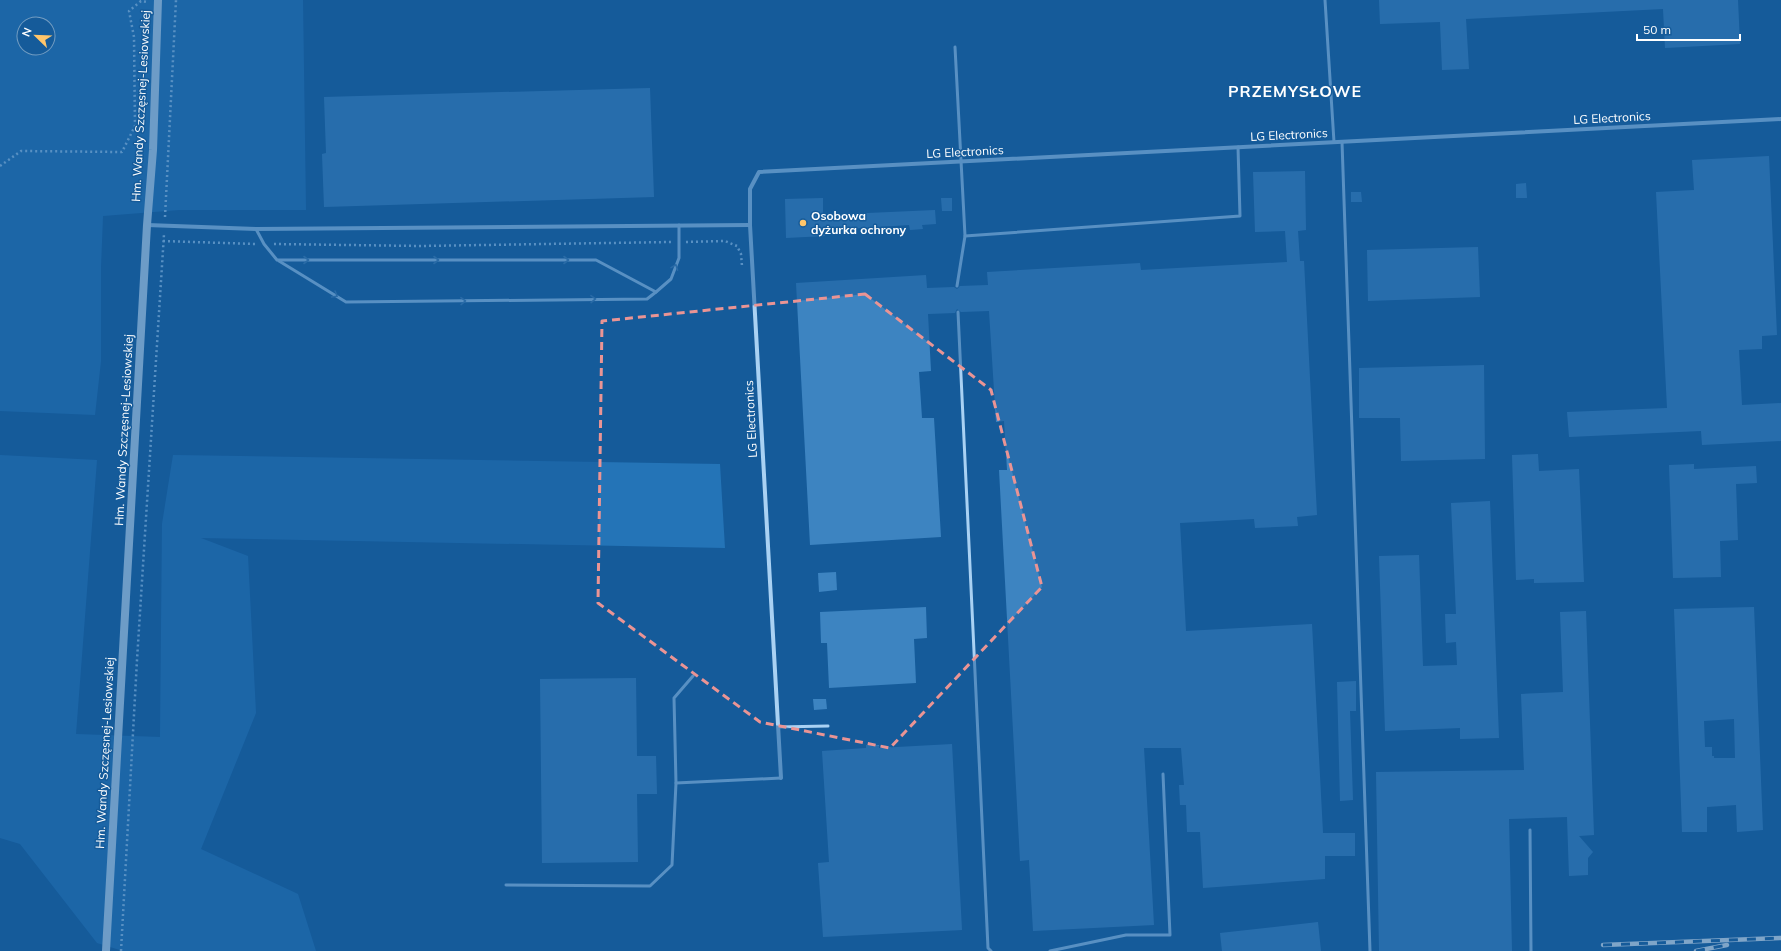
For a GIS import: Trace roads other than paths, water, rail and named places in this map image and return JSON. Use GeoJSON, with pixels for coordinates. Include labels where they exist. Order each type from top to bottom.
{"type":"FeatureCollection","features":[{"type":"Feature","properties":{"kind":"street","name":"Hm. Wandy Szczęsnej-Lesiowskiej"},"geometry":{"type":"LineString","coordinates":[[106,951],[147,225],[153,150],[158,2]]}},
{"type":"Feature","properties":{"kind":"street","name":"LG Electronics"},"geometry":{"type":"LineString","coordinates":[[781,778],[750,225],[750,190],[759,172],[1781,119]]}},
{"type":"Feature","properties":{"kind":"street"},"geometry":{"type":"LineString","coordinates":[[147,225],[256,229],[750,225]]}},
{"type":"Feature","properties":{"kind":"lane"},"geometry":{"type":"LineString","coordinates":[[1325,0],[1334,142]]}},
{"type":"Feature","properties":{"kind":"lane"},"geometry":{"type":"LineString","coordinates":[[955,47],[965,236],[957,286]]}},
{"type":"Feature","properties":{"kind":"lane"},"geometry":{"type":"LineString","coordinates":[[1342,142],[1370,951]]}},
{"type":"Feature","properties":{"kind":"lane"},"geometry":{"type":"LineString","coordinates":[[965,236],[1240,216],[1238,147]]}},
{"type":"Feature","properties":{"kind":"lane"},"geometry":{"type":"LineString","coordinates":[[256,229],[264,244],[277,260],[346,302],[647,299],[671,278],[679,258],[679,225]]}},
{"type":"Feature","properties":{"kind":"lane"},"geometry":{"type":"LineString","coordinates":[[277,260],[596,260],[656,292]]}},
{"type":"Feature","properties":{"kind":"lane"},"geometry":{"type":"LineString","coordinates":[[958,312],[988,948],[990,951]]}},
{"type":"Feature","properties":{"kind":"lane"},"geometry":{"type":"LineString","coordinates":[[506,885],[650,886],[672,865],[676,783],[674,698],[693,676]]}},
{"type":"Feature","properties":{"kind":"lane"},"geometry":{"type":"LineString","coordinates":[[778,727],[828,726]]}},
{"type":"Feature","properties":{"kind":"lane"},"geometry":{"type":"LineString","coordinates":[[1050,951],[1126,935],[1170,935],[1163,774]]}},
{"type":"Feature","properties":{"kind":"lane"},"geometry":{"type":"LineString","coordinates":[[676,783],[781,778]]}},
{"type":"Feature","properties":{"kind":"lane"},"geometry":{"type":"LineString","coordinates":[[1530,830],[1531,951]]}},
{"type":"Feature","properties":{"kind":"railway"},"geometry":{"type":"LineString","coordinates":[[1603,945],[1781,938]]}},
{"type":"Feature","properties":{"kind":"railway"},"geometry":{"type":"LineString","coordinates":[[1696,951],[1727,945]]}},
{"type":"Feature","properties":{"kind":"place","name":"Osobowa dyżurka ochrony"},"geometry":{"type":"Point","coordinates":[803,223]}},
{"type":"Feature","properties":{"kind":"district","name":"PRZEMYSŁOWE"},"geometry":{"type":"Point","coordinates":[1295,91]}}]}
